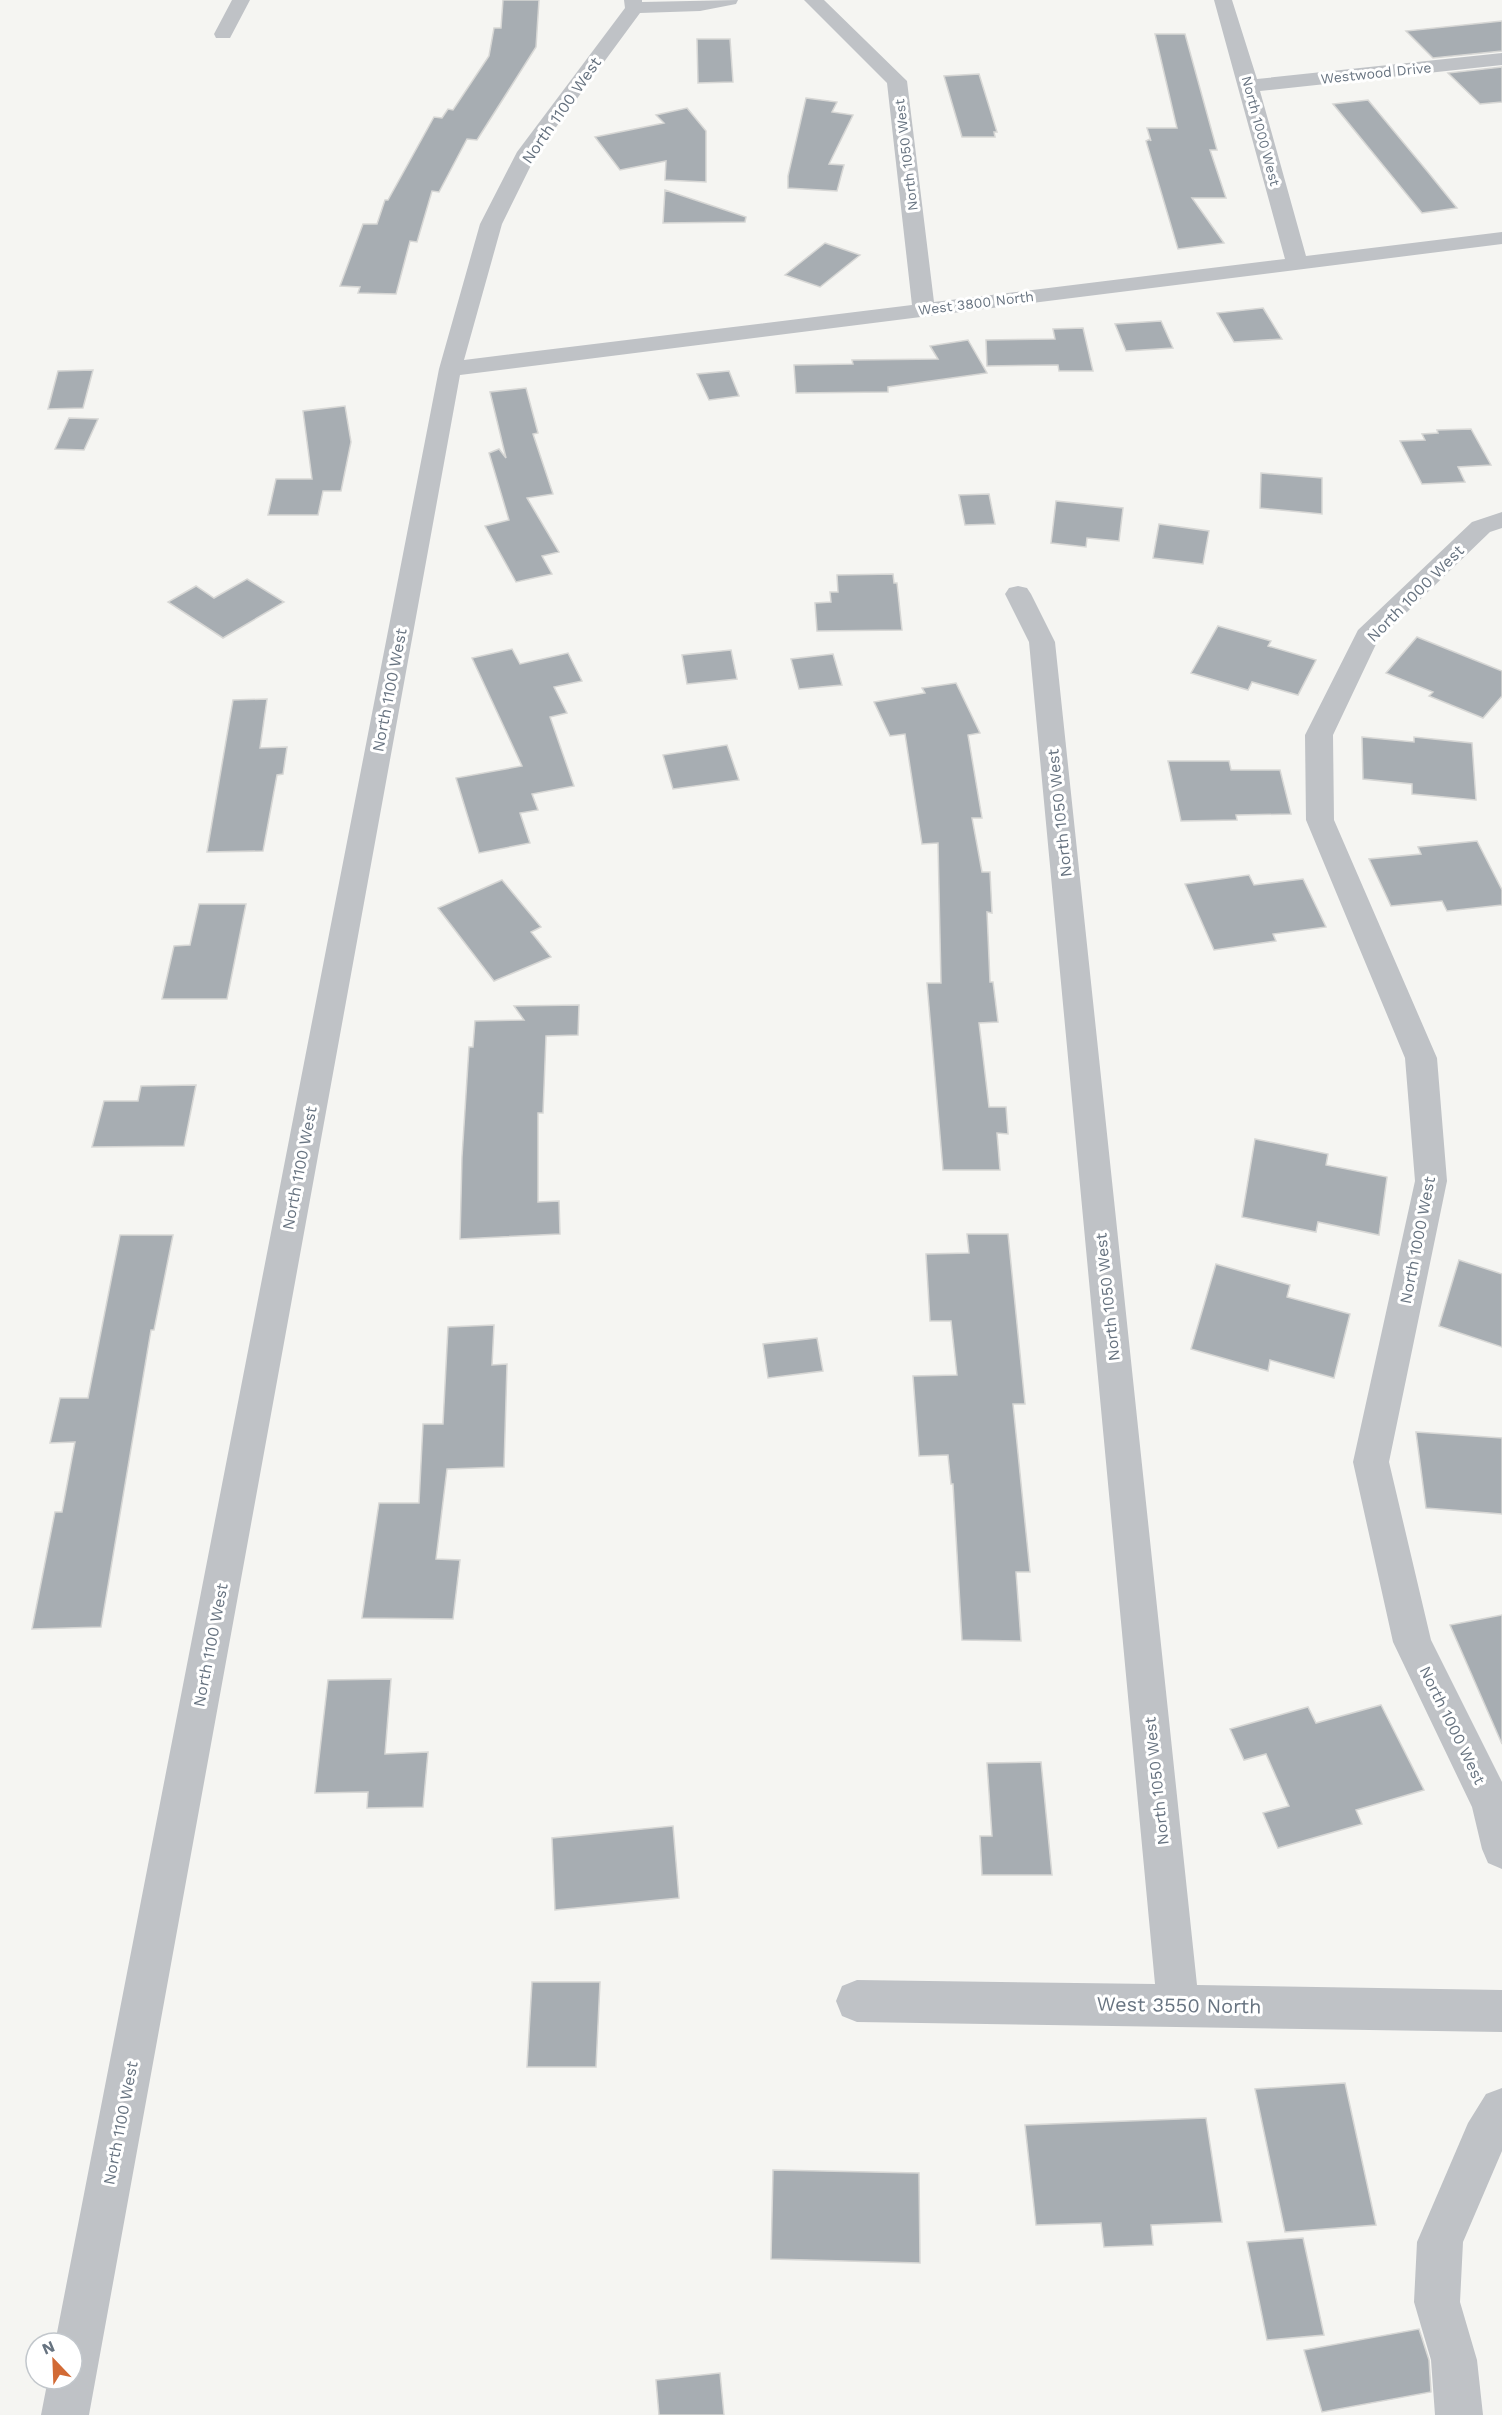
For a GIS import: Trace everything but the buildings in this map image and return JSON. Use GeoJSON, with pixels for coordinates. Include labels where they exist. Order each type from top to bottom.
{"type":"FeatureCollection","features":[{"type":"Feature","properties":{"kind":"street"},"geometry":{"type":"LineString","coordinates":[[223,34],[241,0]]}},
{"type":"Feature","properties":{"kind":"street"},"geometry":{"type":"LineString","coordinates":[[634,4],[700,5],[729,0]]}},
{"type":"Feature","properties":{"kind":"street","name":"North 1050 West"},"geometry":{"type":"LineString","coordinates":[[813,0],[897,81],[924,310]]}},
{"type":"Feature","properties":{"kind":"street","name":"North 1000 West"},"geometry":{"type":"LineString","coordinates":[[1223,0],[1297,263]]}},
{"type":"Feature","properties":{"kind":"street","name":"North 1100 West"},"geometry":{"type":"LineString","coordinates":[[81,2331],[450,369],[491,224],[522,162],[634,4]]}},
{"type":"Feature","properties":{"kind":"street","name":"Westwood Drive"},"geometry":{"type":"LineString","coordinates":[[1249,86],[1502,59]]}},
{"type":"Feature","properties":{"kind":"street","name":"West 3800 North"},"geometry":{"type":"LineString","coordinates":[[450,369],[1502,238]]}},
{"type":"Feature","properties":{"kind":"street","name":"North 1000 West"},"geometry":{"type":"LineString","coordinates":[[1502,519],[1481,527],[1367,636],[1319,735],[1320,820],[1421,1058],[1431,1181],[1371,1462],[1412,1642],[1492,1804],[1502,1849]]}},
{"type":"Feature","properties":{"kind":"street","name":"North 1050 West"},"geometry":{"type":"LineString","coordinates":[[1018,594],[1042,642],[1178,2005]]}},
{"type":"Feature","properties":{"kind":"street","name":"West 3550 North"},"geometry":{"type":"LineString","coordinates":[[857,2001],[1502,2011]]}},
{"type":"Feature","properties":{"kind":"street"},"geometry":{"type":"LineString","coordinates":[[1459,2415],[1454,2360],[1437,2302],[1440,2242],[1484,2139],[1502,2110]]}},
{"type":"Feature","properties":{"kind":"street","name":"North 1100 West"},"geometry":{"type":"LineString","coordinates":[[65,2415],[70,2391]]}}]}
